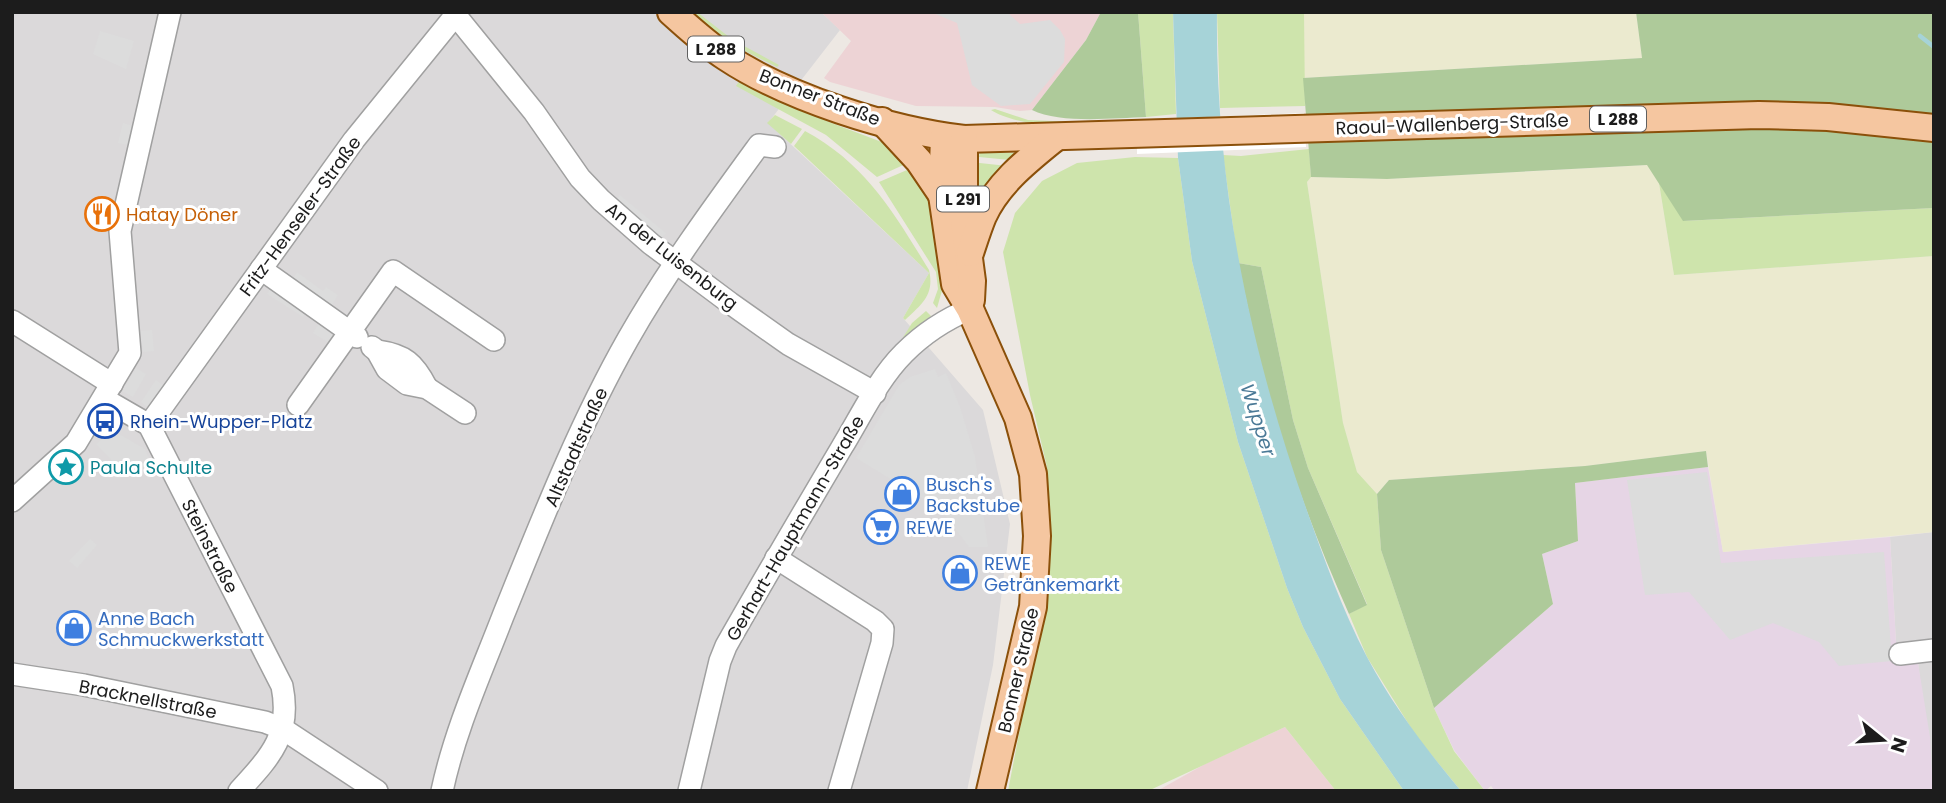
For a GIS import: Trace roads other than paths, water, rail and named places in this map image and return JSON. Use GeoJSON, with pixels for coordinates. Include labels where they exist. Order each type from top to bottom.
{"type":"FeatureCollection","features":[{"type":"Feature","properties":{"kind":"main road","name":"Bonner Straße"},"geometry":{"type":"LineString","coordinates":[[671,12],[701,38],[742,66],[803,95],[882,121],[954,138],[1055,138]]}},
{"type":"Feature","properties":{"kind":"main road","name":"Raoul-Wallenberg-Straße"},"geometry":{"type":"LineString","coordinates":[[1055,138],[1759,115],[1828,117],[1934,128]]}},
{"type":"Feature","properties":{"kind":"main road"},"geometry":{"type":"LineString","coordinates":[[882,121],[919,161],[942,195]]}},
{"type":"Feature","properties":{"kind":"main road","name":"Bonner Straße"},"geometry":{"type":"LineString","coordinates":[[954,138],[942,195],[955,284],[970,309],[1018,418],[1033,474],[1037,536],[1034,607],[990,791]]}},
{"type":"Feature","properties":{"kind":"main road","name":"Bonner Straße"},"geometry":{"type":"LineString","coordinates":[[954,138],[972,281],[970,309]]}},
{"type":"Feature","properties":{"kind":"main road"},"geometry":{"type":"LineString","coordinates":[[968,258],[984,214],[1000,187],[1055,138]]}},
{"type":"Feature","properties":{"kind":"street"},"geometry":{"type":"LineString","coordinates":[[12,501],[76,443],[130,353],[120,231],[170,12]]}},
{"type":"Feature","properties":{"kind":"street","name":"An der Luisenburg"},"geometry":{"type":"LineString","coordinates":[[455,13],[534,112],[580,178],[650,244],[788,344],[874,393]]}},
{"type":"Feature","properties":{"kind":"street","name":"Fritz-Henseler-Straße"},"geometry":{"type":"LineString","coordinates":[[149,425],[354,140],[455,13]]}},
{"type":"Feature","properties":{"kind":"street","name":"Altstadtstraße"},"geometry":{"type":"LineString","coordinates":[[442,791],[461,721],[568,460],[612,368],[676,263],[759,145],[775,147]]}},
{"type":"Feature","properties":{"kind":"street"},"geometry":{"type":"LineString","coordinates":[[261,269],[364,342],[397,354],[417,368],[427,387],[465,412]]}},
{"type":"Feature","properties":{"kind":"street"},"geometry":{"type":"LineString","coordinates":[[298,405],[364,342],[393,271],[494,341]]}},
{"type":"Feature","properties":{"kind":"street","name":"Gerhart-Hauptmann-Straße"},"geometry":{"type":"LineString","coordinates":[[689,791],[720,661],[776,558],[874,393],[904,353],[943,323],[970,309]]}},
{"type":"Feature","properties":{"kind":"street"},"geometry":{"type":"LineString","coordinates":[[12,321],[149,425]]}},
{"type":"Feature","properties":{"kind":"street","name":"Steinstraße"},"geometry":{"type":"LineString","coordinates":[[149,425],[282,686],[286,706],[283,729]]}},
{"type":"Feature","properties":{"kind":"street"},"geometry":{"type":"LineString","coordinates":[[776,558],[875,621],[883,629],[882,643],[839,791]]}},
{"type":"Feature","properties":{"kind":"street"},"geometry":{"type":"LineString","coordinates":[[1900,654],[1934,650]]}},
{"type":"Feature","properties":{"kind":"street","name":"Bracknellstraße"},"geometry":{"type":"LineString","coordinates":[[12,674],[265,722],[283,729]]}},
{"type":"Feature","properties":{"kind":"street"},"geometry":{"type":"LineString","coordinates":[[239,791],[266,761],[278,744],[283,729],[377,791]]}},
{"type":"Feature","properties":{"kind":"water","name":"Wupper"},"geometry":{"type":"Polygon","coordinates":[[[1173,12],[1217,12],[1222,138],[1239,262],[1267,385],[1333,582],[1367,657],[1388,693],[1461,791],[1404,791],[1340,699],[1303,627],[1287,588],[1238,442],[1192,261],[1178,158],[1173,12]]]}},
{"type":"Feature","properties":{"kind":"waterway"},"geometry":{"type":"LineString","coordinates":[[1920,36],[1934,47]]}},
{"type":"Feature","properties":{"kind":"place","name":"Hatay Döner"},"geometry":{"type":"Point","coordinates":[102,214]}},
{"type":"Feature","properties":{"kind":"place","name":"Rhein-Wupper-Platz"},"geometry":{"type":"Point","coordinates":[105,421]}},
{"type":"Feature","properties":{"kind":"place","name":"Paula Schulte"},"geometry":{"type":"Point","coordinates":[66,467]}},
{"type":"Feature","properties":{"kind":"place","name":"Busch's Backstube"},"geometry":{"type":"Point","coordinates":[902,494]}},
{"type":"Feature","properties":{"kind":"place","name":"REWE"},"geometry":{"type":"Point","coordinates":[881,527]}},
{"type":"Feature","properties":{"kind":"place","name":"REWE Getränkemarkt"},"geometry":{"type":"Point","coordinates":[960,573]}},
{"type":"Feature","properties":{"kind":"place","name":"Anne Bach Schmuckwerkstatt"},"geometry":{"type":"Point","coordinates":[74,628]}}]}
